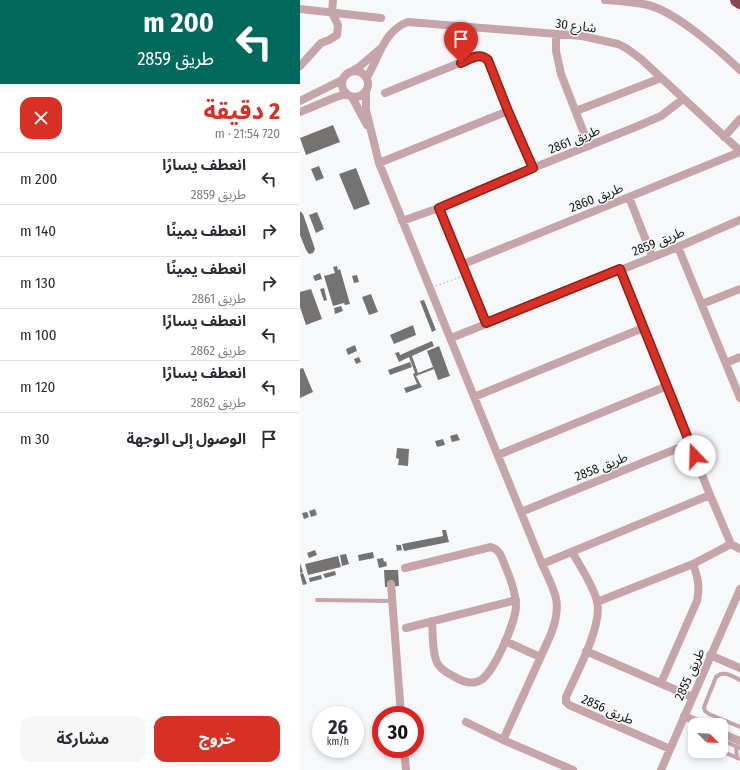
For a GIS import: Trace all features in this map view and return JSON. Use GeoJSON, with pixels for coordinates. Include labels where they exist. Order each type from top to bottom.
{"type":"FeatureCollection","features":[{"type":"Feature","properties":{"kind":"street"},"geometry":{"type":"LineString","coordinates":[[300,66],[321,43],[337,35],[338,25],[332,13],[333,0]]}},
{"type":"Feature","properties":{"kind":"street"},"geometry":{"type":"LineString","coordinates":[[605,0],[649,5],[674,16],[740,70]]}},
{"type":"Feature","properties":{"kind":"street"},"geometry":{"type":"LineString","coordinates":[[300,9],[381,18]]}},
{"type":"Feature","properties":{"kind":"street","name":"شارع 30"},"geometry":{"type":"LineString","coordinates":[[371,133],[366,110],[366,92],[369,82],[367,77],[380,49],[393,31],[400,25],[412,22],[582,36],[618,44],[641,59],[740,151]]}},
{"type":"Feature","properties":{"kind":"street"},"geometry":{"type":"LineString","coordinates":[[556,34],[557,62],[589,146]]}},
{"type":"Feature","properties":{"kind":"street","name":"شارع 30"},"geometry":{"type":"LineString","coordinates":[[300,101],[342,80],[344,75],[359,68],[380,49]]}},
{"type":"Feature","properties":{"kind":"street"},"geometry":{"type":"LineString","coordinates":[[385,93],[477,56],[485,58],[490,64],[508,111],[533,168]]}},
{"type":"Feature","properties":{"kind":"street"},"geometry":{"type":"LineString","coordinates":[[354,70],[364,73],[367,77]]}},
{"type":"Feature","properties":{"kind":"street","name":"طريق 2861"},"geometry":{"type":"LineString","coordinates":[[576,111],[661,78]]}},
{"type":"Feature","properties":{"kind":"street"},"geometry":{"type":"LineString","coordinates":[[342,80],[342,85],[371,133],[379,162],[402,221],[558,601],[556,622],[502,740]]}},
{"type":"Feature","properties":{"kind":"street"},"geometry":{"type":"LineString","coordinates":[[300,112],[336,97],[357,97],[362,96],[366,92]]}},
{"type":"Feature","properties":{"kind":"street","name":"طريق 2861"},"geometry":{"type":"LineString","coordinates":[[402,221],[439,208],[661,116],[683,99]]}},
{"type":"Feature","properties":{"kind":"street"},"geometry":{"type":"LineString","coordinates":[[379,162],[508,111]]}},
{"type":"Feature","properties":{"kind":"street"},"geometry":{"type":"LineString","coordinates":[[724,137],[740,119]]}},
{"type":"Feature","properties":{"kind":"street","name":"طريق 2860"},"geometry":{"type":"LineString","coordinates":[[461,265],[740,151]]}},
{"type":"Feature","properties":{"kind":"street"},"geometry":{"type":"LineString","coordinates":[[629,197],[652,256]]}},
{"type":"Feature","properties":{"kind":"street"},"geometry":{"type":"LineString","coordinates":[[439,208],[486,323]]}},
{"type":"Feature","properties":{"kind":"street","name":"طريق 2859"},"geometry":{"type":"LineString","coordinates":[[451,338],[652,256],[678,247],[740,220]]}},
{"type":"Feature","properties":{"kind":"street"},"geometry":{"type":"LineString","coordinates":[[678,247],[740,398]]}},
{"type":"Feature","properties":{"kind":"street"},"geometry":{"type":"LineString","coordinates":[[620,269],[710,495],[732,544],[740,549]]}},
{"type":"Feature","properties":{"kind":"street"},"geometry":{"type":"LineString","coordinates":[[702,304],[740,289]]}},
{"type":"Feature","properties":{"kind":"street"},"geometry":{"type":"LineString","coordinates":[[474,398],[643,328]]}},
{"type":"Feature","properties":{"kind":"street"},"geometry":{"type":"LineString","coordinates":[[726,363],[740,357]]}},
{"type":"Feature","properties":{"kind":"street"},"geometry":{"type":"LineString","coordinates":[[498,456],[667,386]]}},
{"type":"Feature","properties":{"kind":"street","name":"طريق 2858"},"geometry":{"type":"LineString","coordinates":[[521,512],[690,444]]}},
{"type":"Feature","properties":{"kind":"street"},"geometry":{"type":"LineString","coordinates":[[542,564],[710,495]]}},
{"type":"Feature","properties":{"kind":"street"},"geometry":{"type":"LineString","coordinates":[[597,602],[693,564],[732,544]]}},
{"type":"Feature","properties":{"kind":"street"},"geometry":{"type":"LineString","coordinates":[[405,568],[491,547],[496,548],[499,552],[511,578],[516,607],[513,621],[505,641],[488,674],[481,681],[468,683],[457,679],[439,666],[434,654],[432,621]]}},
{"type":"Feature","properties":{"kind":"street","name":"طريق 2856"},"geometry":{"type":"LineString","coordinates":[[572,552],[597,602],[597,614],[595,628],[566,697],[566,702],[569,705],[670,749]]}},
{"type":"Feature","properties":{"kind":"street"},"geometry":{"type":"LineString","coordinates":[[661,683],[697,601],[699,582],[693,564]]}},
{"type":"Feature","properties":{"kind":"street"},"geometry":{"type":"LineString","coordinates":[[391,584],[400,706]]}},
{"type":"Feature","properties":{"kind":"street","name":"طريق 2855"},"geometry":{"type":"LineString","coordinates":[[661,770],[740,589]]}},
{"type":"Feature","properties":{"kind":"street"},"geometry":{"type":"LineString","coordinates":[[406,628],[516,600]]}},
{"type":"Feature","properties":{"kind":"street"},"geometry":{"type":"LineString","coordinates":[[505,641],[540,657]]}},
{"type":"Feature","properties":{"kind":"street"},"geometry":{"type":"LineString","coordinates":[[586,651],[692,697]]}},
{"type":"Feature","properties":{"kind":"street"},"geometry":{"type":"LineString","coordinates":[[710,655],[740,668]]}},
{"type":"Feature","properties":{"kind":"street"},"geometry":{"type":"LineString","coordinates":[[684,716],[688,718]]}},
{"type":"Feature","properties":{"kind":"street"},"geometry":{"type":"LineString","coordinates":[[466,722],[502,740],[573,770]]}},
{"type":"Feature","properties":{"kind":"street"},"geometry":{"type":"LineString","coordinates":[[728,737],[739,745]]}},
{"type":"Feature","properties":{"kind":"street"},"geometry":{"type":"LineString","coordinates":[[405,758],[406,770]]}},
{"type":"Feature","properties":{"kind":"lane"},"geometry":{"type":"LineString","coordinates":[[317,600],[392,601]]}},
{"type":"Feature","properties":{"kind":"lane"},"geometry":{"type":"LineString","coordinates":[[740,680],[727,674],[719,674],[716,677],[704,707],[705,711],[709,714],[740,727]]}},
{"type":"Feature","properties":{"kind":"lane"},"geometry":{"type":"LineString","coordinates":[[728,742],[739,745],[738,758],[728,754]]}},
{"type":"Feature","properties":{"kind":"path"},"geometry":{"type":"LineString","coordinates":[[430,288],[466,275]]}},
{"type":"Feature","properties":{"kind":"path"},"geometry":{"type":"LineString","coordinates":[[410,357],[417,374],[415,375],[418,384]]}},
{"type":"Feature","properties":{"kind":"path"},"geometry":{"type":"LineString","coordinates":[[417,374],[434,368]]}},
{"type":"Feature","properties":{"kind":"building"},"geometry":{"type":"Polygon","coordinates":[[[333,125],[340,142],[306,155],[300,138],[333,125]]]}},
{"type":"Feature","properties":{"kind":"building"},"geometry":{"type":"Polygon","coordinates":[[[319,166],[324,178],[316,181],[311,169],[319,166]]]}},
{"type":"Feature","properties":{"kind":"building"},"geometry":{"type":"Polygon","coordinates":[[[356,168],[370,204],[354,210],[339,174],[356,168]]]}},
{"type":"Feature","properties":{"kind":"building"},"geometry":{"type":"Polygon","coordinates":[[[300,211],[303,214],[315,249],[313,253],[309,254],[306,250],[300,235],[300,211]]]}},
{"type":"Feature","properties":{"kind":"building"},"geometry":{"type":"Polygon","coordinates":[[[317,212],[324,229],[316,233],[309,215],[317,212]]]}},
{"type":"Feature","properties":{"kind":"building"},"geometry":{"type":"Polygon","coordinates":[[[337,266],[338,270],[340,269],[350,304],[345,305],[344,303],[333,306],[324,276],[335,273],[333,267],[337,266]]]}},
{"type":"Feature","properties":{"kind":"building"},"geometry":{"type":"Polygon","coordinates":[[[320,273],[322,279],[315,281],[313,276],[320,273]]]}},
{"type":"Feature","properties":{"kind":"building"},"geometry":{"type":"Polygon","coordinates":[[[357,275],[359,282],[354,283],[352,276],[357,275]]]}},
{"type":"Feature","properties":{"kind":"building"},"geometry":{"type":"Polygon","coordinates":[[[324,288],[327,300],[324,301],[320,289],[324,288]]]}},
{"type":"Feature","properties":{"kind":"building"},"geometry":{"type":"Polygon","coordinates":[[[311,289],[322,319],[306,325],[300,307],[300,292],[311,289]]]}},
{"type":"Feature","properties":{"kind":"building"},"geometry":{"type":"Polygon","coordinates":[[[371,294],[378,312],[369,315],[362,297],[371,294]]]}},
{"type":"Feature","properties":{"kind":"building"},"geometry":{"type":"Polygon","coordinates":[[[424,300],[436,330],[432,332],[420,301],[424,300]]]}},
{"type":"Feature","properties":{"kind":"building"},"geometry":{"type":"Polygon","coordinates":[[[341,306],[343,311],[335,314],[334,308],[341,306]]]}},
{"type":"Feature","properties":{"kind":"building"},"geometry":{"type":"Polygon","coordinates":[[[413,325],[416,335],[394,344],[390,335],[413,325]]]}},
{"type":"Feature","properties":{"kind":"building"},"geometry":{"type":"Polygon","coordinates":[[[432,341],[434,346],[412,356],[418,373],[433,367],[427,351],[439,346],[450,376],[438,380],[434,369],[416,376],[422,387],[406,393],[404,388],[417,384],[413,374],[415,373],[409,357],[399,362],[395,353],[399,352],[400,355],[432,341]]]}},
{"type":"Feature","properties":{"kind":"building"},"geometry":{"type":"Polygon","coordinates":[[[355,345],[357,351],[348,355],[346,349],[355,345]]]}},
{"type":"Feature","properties":{"kind":"building"},"geometry":{"type":"Polygon","coordinates":[[[359,357],[361,362],[356,364],[354,359],[359,357]]]}},
{"type":"Feature","properties":{"kind":"building"},"geometry":{"type":"Polygon","coordinates":[[[410,362],[412,367],[390,375],[388,370],[410,362]]]}},
{"type":"Feature","properties":{"kind":"building"},"geometry":{"type":"Polygon","coordinates":[[[303,368],[313,392],[300,398],[300,369],[303,368]]]}},
{"type":"Feature","properties":{"kind":"building"},"geometry":{"type":"Polygon","coordinates":[[[457,434],[460,440],[452,442],[450,436],[457,434]]]}},
{"type":"Feature","properties":{"kind":"building"},"geometry":{"type":"Polygon","coordinates":[[[443,439],[445,445],[437,447],[435,441],[443,439]]]}},
{"type":"Feature","properties":{"kind":"building"},"geometry":{"type":"Polygon","coordinates":[[[397,448],[409,449],[408,466],[398,465],[399,459],[396,458],[397,448]]]}},
{"type":"Feature","properties":{"kind":"building"},"geometry":{"type":"Polygon","coordinates":[[[315,509],[317,515],[311,517],[309,511],[315,509]]]}},
{"type":"Feature","properties":{"kind":"building"},"geometry":{"type":"Polygon","coordinates":[[[307,512],[309,517],[304,519],[302,513],[307,512]]]}},
{"type":"Feature","properties":{"kind":"building"},"geometry":{"type":"Polygon","coordinates":[[[442,530],[446,530],[449,542],[404,551],[402,544],[443,536],[442,530]]]}},
{"type":"Feature","properties":{"kind":"building"},"geometry":{"type":"Polygon","coordinates":[[[396,545],[401,545],[402,550],[397,551],[396,545]]]}},
{"type":"Feature","properties":{"kind":"building"},"geometry":{"type":"Polygon","coordinates":[[[315,550],[317,555],[309,558],[307,553],[315,550]]]}},
{"type":"Feature","properties":{"kind":"building"},"geometry":{"type":"Polygon","coordinates":[[[373,552],[374,558],[359,561],[358,555],[373,552]]]}},
{"type":"Feature","properties":{"kind":"building"},"geometry":{"type":"Polygon","coordinates":[[[346,554],[349,564],[342,566],[340,555],[346,554]]]}},
{"type":"Feature","properties":{"kind":"building"},"geometry":{"type":"Polygon","coordinates":[[[338,556],[341,567],[308,575],[305,564],[338,556]]]}},
{"type":"Feature","properties":{"kind":"building"},"geometry":{"type":"Polygon","coordinates":[[[383,558],[384,562],[386,561],[387,566],[379,568],[377,559],[383,558]]]}},
{"type":"Feature","properties":{"kind":"building"},"geometry":{"type":"Polygon","coordinates":[[[300,563],[303,572],[300,573],[300,563]]]}},
{"type":"Feature","properties":{"kind":"building"},"geometry":{"type":"Polygon","coordinates":[[[384,570],[398,570],[399,586],[385,587],[384,570]]]}},
{"type":"Feature","properties":{"kind":"building"},"geometry":{"type":"Polygon","coordinates":[[[335,571],[336,575],[325,578],[323,574],[335,571]]]}},
{"type":"Feature","properties":{"kind":"building"},"geometry":{"type":"Polygon","coordinates":[[[303,573],[307,584],[303,585],[300,574],[303,573]]]}},
{"type":"Feature","properties":{"kind":"building"},"geometry":{"type":"Polygon","coordinates":[[[321,575],[322,579],[310,582],[309,578],[321,575]]]}},
{"type":"Feature","properties":{"kind":"route"},"geometry":{"type":"LineString","coordinates":[[461,63],[477,56],[481,56],[488,60],[533,168],[439,208],[486,323],[620,269],[695,456]]}}]}
